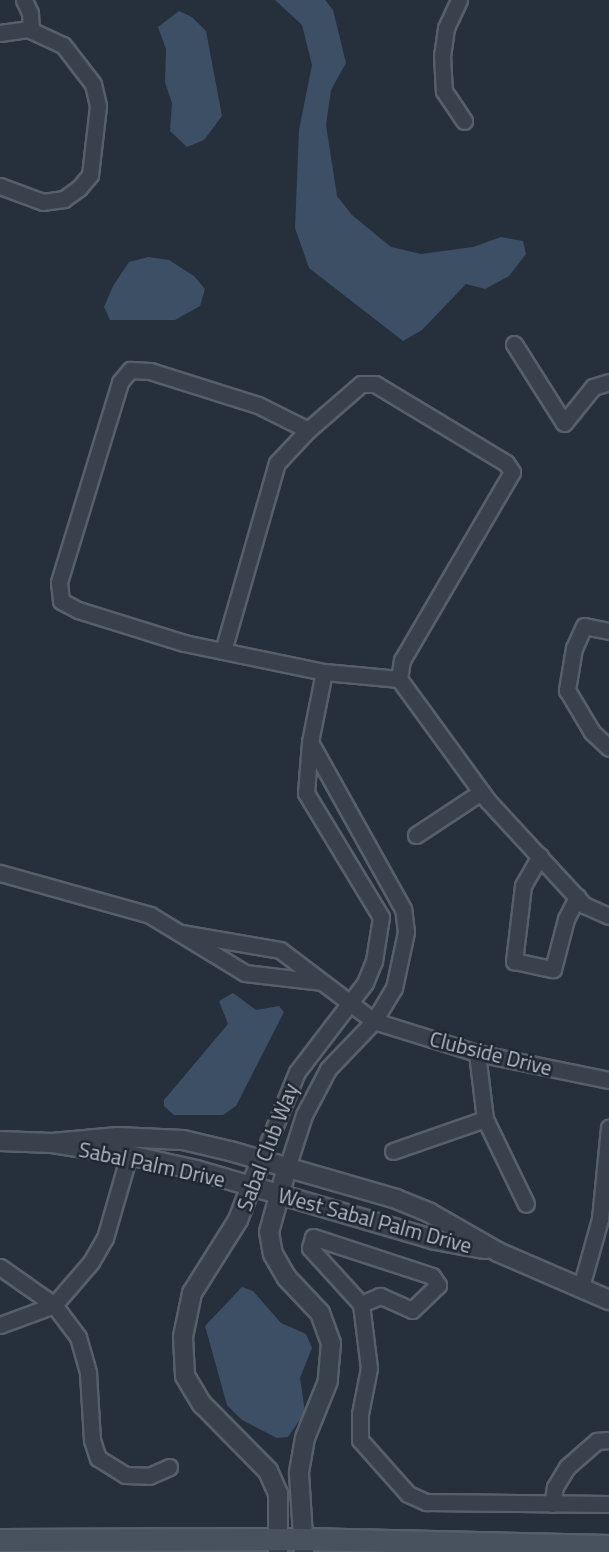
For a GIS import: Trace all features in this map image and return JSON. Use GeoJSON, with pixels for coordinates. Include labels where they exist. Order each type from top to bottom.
{"type":"FeatureCollection","features":[{"type":"Feature","properties":{"kind":"main road"},"geometry":{"type":"LineString","coordinates":[[0,1540],[278,1546],[609,1546]]}},
{"type":"Feature","properties":{"kind":"street"},"geometry":{"type":"LineString","coordinates":[[24,0],[30,13],[31,30]]}},
{"type":"Feature","properties":{"kind":"street"},"geometry":{"type":"LineString","coordinates":[[459,0],[446,28],[442,55],[444,91],[464,120]]}},
{"type":"Feature","properties":{"kind":"street"},"geometry":{"type":"LineString","coordinates":[[0,33],[31,30],[63,45],[93,84],[98,106],[90,175],[64,200],[43,202],[0,186]]}},
{"type":"Feature","properties":{"kind":"street"},"geometry":{"type":"LineString","coordinates":[[514,344],[564,423],[593,387],[609,382]]}},
{"type":"Feature","properties":{"kind":"street"},"geometry":{"type":"LineString","coordinates":[[308,430],[258,405],[150,371],[130,370],[120,382],[59,582],[61,601],[78,610],[223,651],[324,672],[399,679]]}},
{"type":"Feature","properties":{"kind":"street"},"geometry":{"type":"LineString","coordinates":[[223,651],[277,463],[308,430],[361,384],[375,384],[506,463],[512,472],[402,660],[399,679],[481,792],[584,905],[609,916]]}},
{"type":"Feature","properties":{"kind":"street"},"geometry":{"type":"LineString","coordinates":[[609,631],[584,626],[574,648],[567,690],[592,732],[609,748]]}},
{"type":"Feature","properties":{"kind":"street","name":"Sabal Club Way"},"geometry":{"type":"LineString","coordinates":[[278,1546],[278,1493],[268,1471],[202,1404],[185,1376],[183,1337],[192,1293],[238,1220],[297,1072],[352,1004],[374,962],[381,917],[306,793],[310,742],[324,672]]}},
{"type":"Feature","properties":{"kind":"street","name":"Sabal Club Way"},"geometry":{"type":"LineString","coordinates":[[303,1546],[301,1461],[305,1438],[328,1381],[331,1344],[320,1313],[287,1278],[273,1254],[269,1232],[278,1195],[304,1115],[324,1076],[374,1021],[394,988],[406,932],[403,909],[310,742]]}},
{"type":"Feature","properties":{"kind":"street"},"geometry":{"type":"LineString","coordinates":[[416,835],[481,792]]}},
{"type":"Feature","properties":{"kind":"street"},"geometry":{"type":"LineString","coordinates":[[540,856],[524,886],[514,960],[554,969],[566,919],[577,897]]}},
{"type":"Feature","properties":{"kind":"street"},"geometry":{"type":"LineString","coordinates":[[0,873],[150,915],[181,933],[202,950],[245,973],[326,983]]}},
{"type":"Feature","properties":{"kind":"street"},"geometry":{"type":"LineString","coordinates":[[181,933],[280,950],[374,1021]]}},
{"type":"Feature","properties":{"kind":"street","name":"Clubside Drive"},"geometry":{"type":"LineString","coordinates":[[374,1021],[477,1053],[609,1080]]}},
{"type":"Feature","properties":{"kind":"street"},"geometry":{"type":"LineString","coordinates":[[477,1053],[485,1119],[526,1204]]}},
{"type":"Feature","properties":{"kind":"street"},"geometry":{"type":"LineString","coordinates":[[393,1151],[485,1119]]}},
{"type":"Feature","properties":{"kind":"street"},"geometry":{"type":"LineString","coordinates":[[581,1287],[600,1219],[609,1127]]}},
{"type":"Feature","properties":{"kind":"street","name":"Sabal Palm Drive"},"geometry":{"type":"LineString","coordinates":[[52,1143],[118,1137],[183,1140],[287,1168]]}},
{"type":"Feature","properties":{"kind":"street","name":"Sabal Palm Drive"},"geometry":{"type":"LineString","coordinates":[[0,1141],[52,1143],[129,1155],[253,1187]]}},
{"type":"Feature","properties":{"kind":"street"},"geometry":{"type":"LineString","coordinates":[[0,1325],[54,1305],[91,1262],[105,1238],[129,1155]]}},
{"type":"Feature","properties":{"kind":"street","name":"West Sabal Palm Drive"},"geometry":{"type":"LineString","coordinates":[[287,1168],[396,1199],[430,1213],[498,1252],[609,1300]]}},
{"type":"Feature","properties":{"kind":"street","name":"West Sabal Palm Drive"},"geometry":{"type":"LineString","coordinates":[[253,1187],[435,1240],[498,1252]]}},
{"type":"Feature","properties":{"kind":"street"},"geometry":{"type":"LineString","coordinates":[[361,1304],[380,1296],[412,1310],[438,1284],[432,1276],[313,1237],[310,1248],[361,1304],[369,1368],[360,1414],[360,1440],[408,1494],[426,1502],[609,1504]]}},
{"type":"Feature","properties":{"kind":"street"},"geometry":{"type":"LineString","coordinates":[[0,1267],[54,1305],[78,1337],[88,1373],[92,1440],[98,1458],[125,1475],[149,1476],[169,1467]]}},
{"type":"Feature","properties":{"kind":"street"},"geometry":{"type":"LineString","coordinates":[[552,1504],[555,1487],[567,1467],[597,1441],[609,1440]]}},
{"type":"Feature","properties":{"kind":"water"},"geometry":{"type":"Polygon","coordinates":[[[275,0],[325,0],[333,10],[346,63],[331,90],[326,125],[337,196],[352,215],[391,247],[421,254],[473,247],[501,237],[523,241],[526,254],[509,276],[485,289],[466,284],[422,330],[403,341],[309,268],[295,228],[299,130],[312,65],[302,25],[275,0]]]}},
{"type":"Feature","properties":{"kind":"water"},"geometry":{"type":"Polygon","coordinates":[[[179,11],[192,17],[206,31],[222,116],[204,140],[187,147],[170,131],[172,103],[165,82],[166,49],[158,27],[179,11]]]}},
{"type":"Feature","properties":{"kind":"water"},"geometry":{"type":"Polygon","coordinates":[[[148,257],[169,260],[194,276],[205,289],[200,306],[175,320],[110,320],[104,307],[113,286],[129,262],[148,257]]]}},
{"type":"Feature","properties":{"kind":"water"},"geometry":{"type":"Polygon","coordinates":[[[233,993],[256,1010],[279,1006],[284,1012],[236,1106],[223,1115],[174,1115],[164,1106],[164,1100],[228,1024],[219,1001],[233,993]]]}},
{"type":"Feature","properties":{"kind":"water"},"geometry":{"type":"Polygon","coordinates":[[[242,1287],[253,1291],[281,1323],[306,1334],[312,1348],[300,1378],[305,1412],[288,1437],[277,1438],[242,1420],[227,1405],[205,1326],[242,1287]]]}}]}
